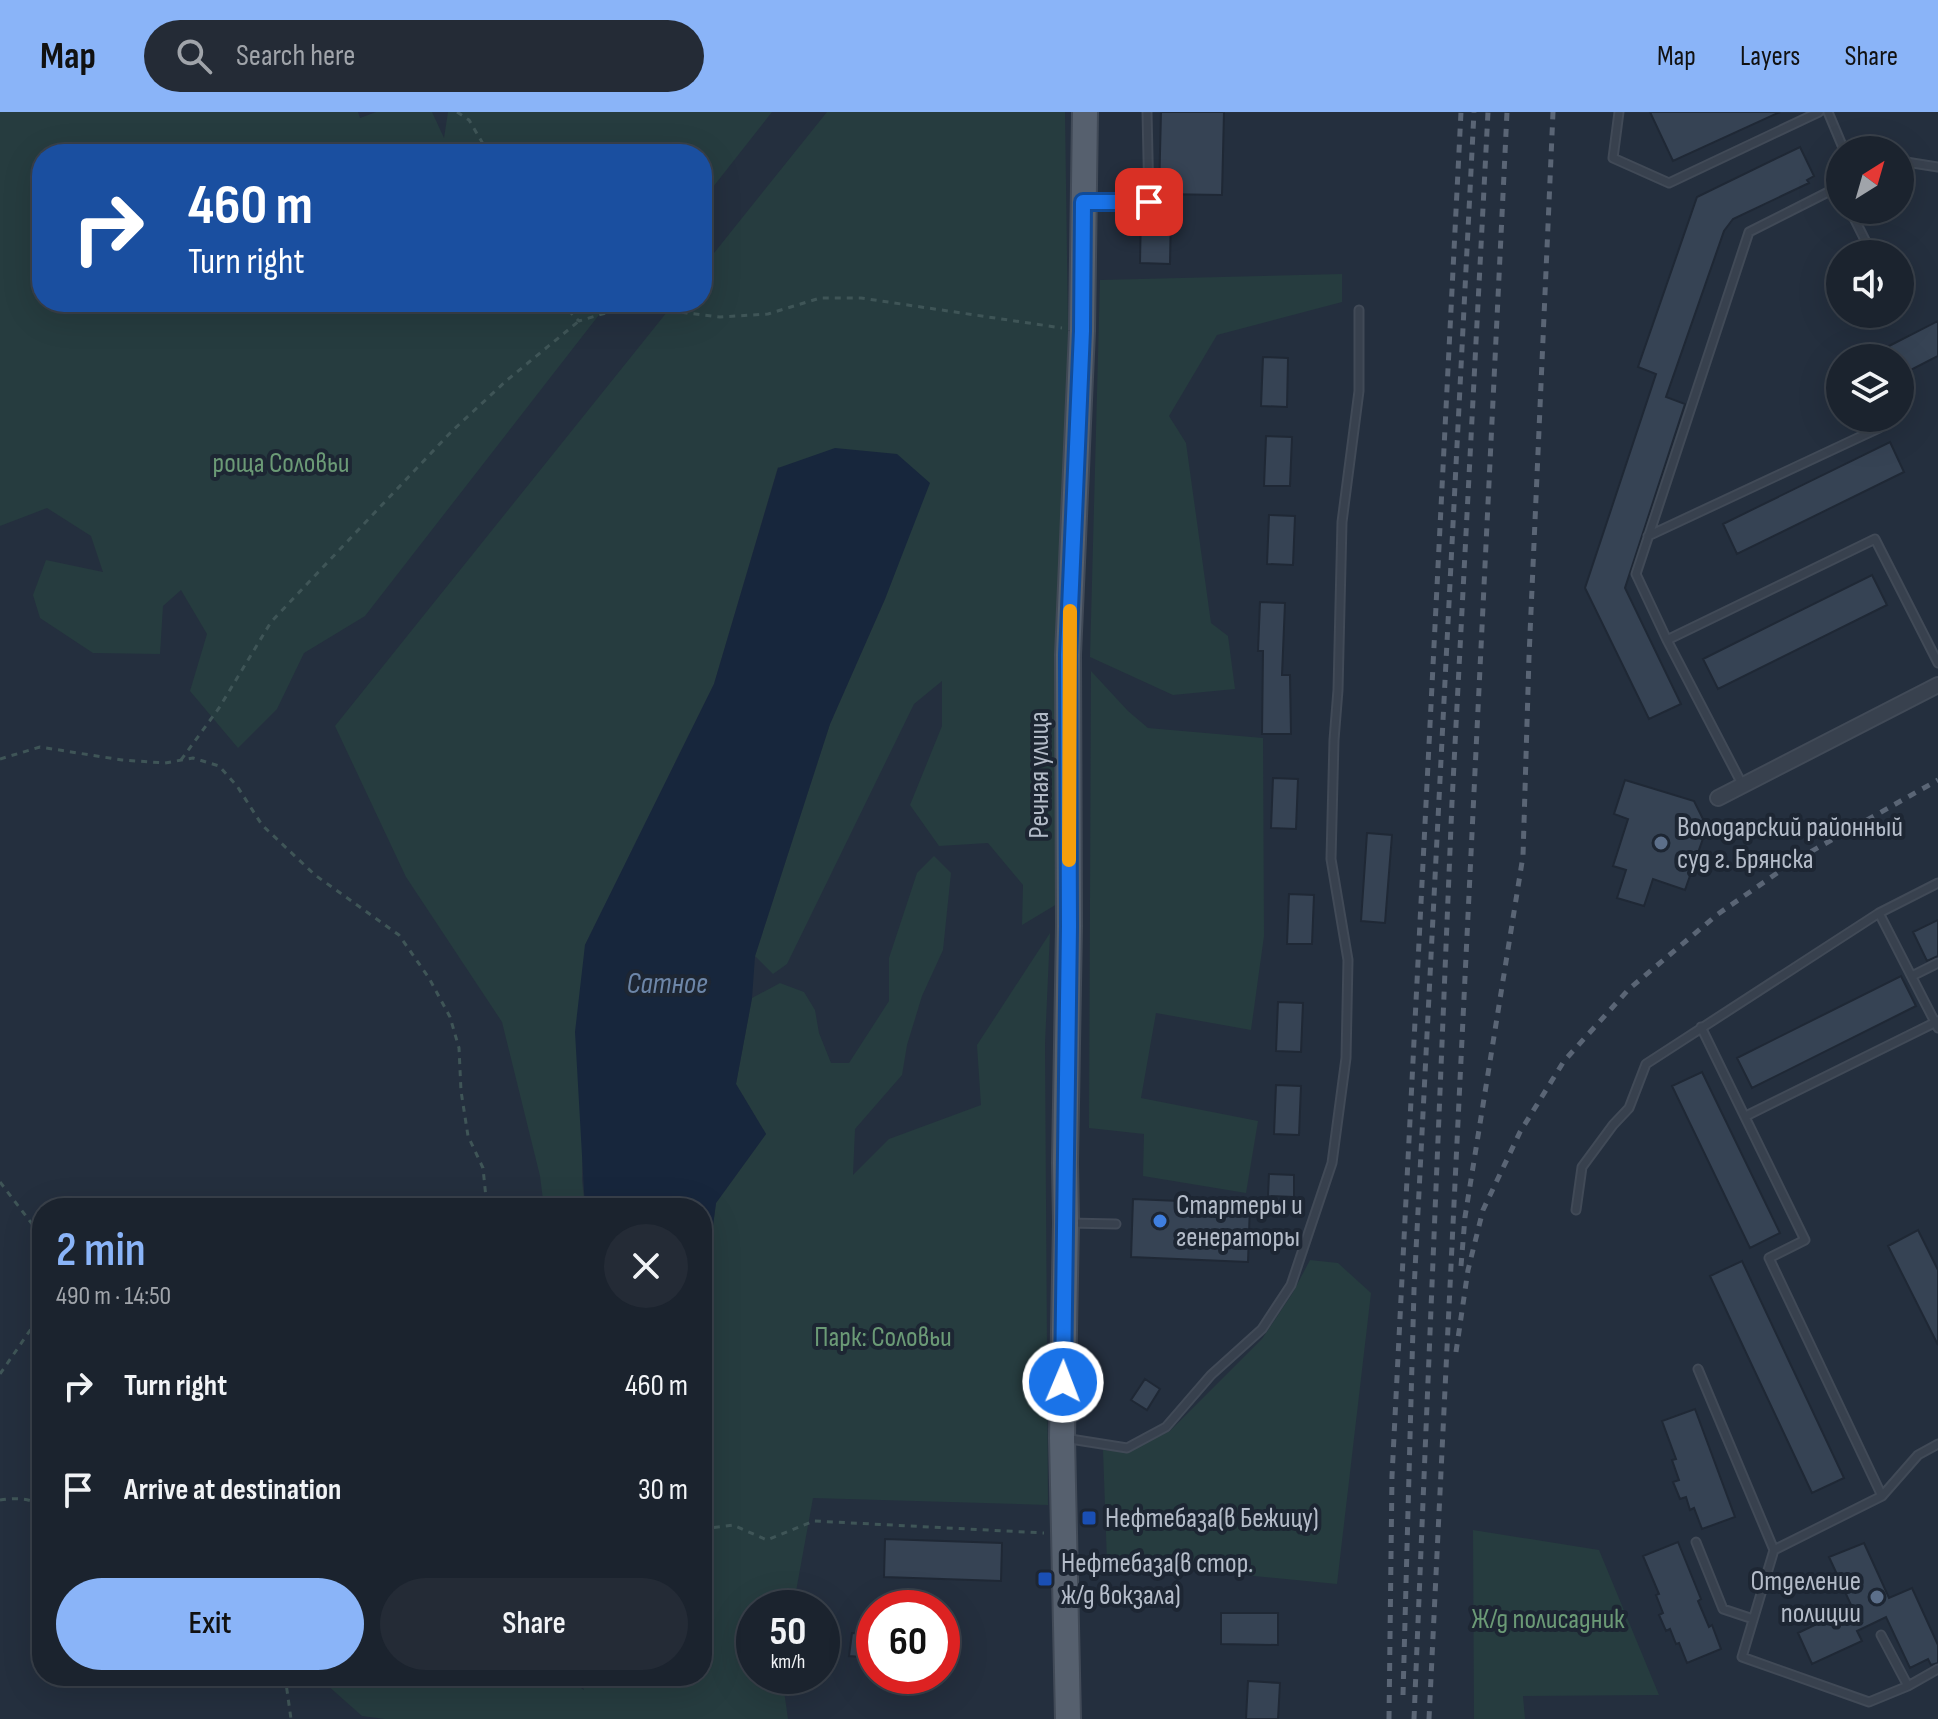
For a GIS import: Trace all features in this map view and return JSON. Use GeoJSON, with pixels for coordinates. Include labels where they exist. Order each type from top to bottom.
{"type":"FeatureCollection","features":[{"type":"Feature","properties":{"kind":"main road","name":"Речная улица"},"geometry":{"type":"LineString","coordinates":[[1068,1719],[1062,1438],[1069,926],[1068,655],[1082,331],[1085,112]]}},
{"type":"Feature","properties":{"kind":"street"},"geometry":{"type":"LineString","coordinates":[[1718,798],[1938,685]]}},
{"type":"Feature","properties":{"kind":"lane"},"geometry":{"type":"LineString","coordinates":[[1083,202],[1149,202],[1147,112]]}},
{"type":"Feature","properties":{"kind":"lane"},"geometry":{"type":"LineString","coordinates":[[1619,112],[1613,158],[1669,183],[1819,112]]}},
{"type":"Feature","properties":{"kind":"lane"},"geometry":{"type":"LineString","coordinates":[[1828,112],[1838,136]]}},
{"type":"Feature","properties":{"kind":"lane"},"geometry":{"type":"LineString","coordinates":[[1914,163],[1938,167]]}},
{"type":"Feature","properties":{"kind":"lane"},"geometry":{"type":"LineString","coordinates":[[1742,784],[1636,574],[1749,232],[1826,194]]}},
{"type":"Feature","properties":{"kind":"lane"},"geometry":{"type":"LineString","coordinates":[[1062,1438],[1127,1448],[1166,1427],[1211,1375],[1262,1329],[1291,1285],[1332,1163],[1346,1058],[1348,973],[1331,859],[1334,740],[1342,522],[1359,391],[1359,310]]}},
{"type":"Feature","properties":{"kind":"lane"},"geometry":{"type":"LineString","coordinates":[[1648,536],[1870,432]]}},
{"type":"Feature","properties":{"kind":"lane"},"geometry":{"type":"LineString","coordinates":[[1667,640],[1875,539],[1938,663]]}},
{"type":"Feature","properties":{"kind":"lane"},"geometry":{"type":"LineString","coordinates":[[1576,1210],[1582,1167],[1629,1108],[1646,1064],[1879,913],[1938,883]]}},
{"type":"Feature","properties":{"kind":"lane"},"geometry":{"type":"LineString","coordinates":[[1746,1116],[1937,1024],[1879,913]]}},
{"type":"Feature","properties":{"kind":"lane"},"geometry":{"type":"LineString","coordinates":[[1912,976],[1938,963]]}},
{"type":"Feature","properties":{"kind":"lane"},"geometry":{"type":"LineString","coordinates":[[1701,1027],[1805,1240],[1769,1258],[1882,1496]]}},
{"type":"Feature","properties":{"kind":"lane"},"geometry":{"type":"LineString","coordinates":[[1066,1223],[1116,1224]]}},
{"type":"Feature","properties":{"kind":"lane"},"geometry":{"type":"LineString","coordinates":[[1698,1369],[1774,1550],[1742,1657],[1869,1702],[1938,1669]]}},
{"type":"Feature","properties":{"kind":"lane"},"geometry":{"type":"LineString","coordinates":[[1774,1550],[1882,1496],[1918,1455],[1938,1444]]}},
{"type":"Feature","properties":{"kind":"lane"},"geometry":{"type":"LineString","coordinates":[[1696,1542],[1723,1609],[1753,1619]]}},
{"type":"Feature","properties":{"kind":"lane"},"geometry":{"type":"LineString","coordinates":[[1881,1635],[1908,1686]]}},
{"type":"Feature","properties":{"kind":"path"},"geometry":{"type":"LineString","coordinates":[[457,112],[469,120],[483,144]]}},
{"type":"Feature","properties":{"kind":"path"},"geometry":{"type":"LineString","coordinates":[[679,312],[720,317],[768,314],[820,298],[861,298],[1082,331]]}},
{"type":"Feature","properties":{"kind":"path"},"geometry":{"type":"LineString","coordinates":[[570,312],[579,321]]}},
{"type":"Feature","properties":{"kind":"path"},"geometry":{"type":"LineString","coordinates":[[181,760],[219,708],[271,622],[452,431],[506,381],[579,321],[609,312]]}},
{"type":"Feature","properties":{"kind":"path"},"geometry":{"type":"LineString","coordinates":[[0,759],[40,747],[122,760],[165,763],[193,758],[219,766],[237,786],[262,825],[315,875],[399,935],[429,978],[450,1017],[459,1048],[468,1136],[483,1168],[486,1198]]}},
{"type":"Feature","properties":{"kind":"path"},"geometry":{"type":"LineString","coordinates":[[0,1182],[32,1224]]}},
{"type":"Feature","properties":{"kind":"path"},"geometry":{"type":"LineString","coordinates":[[0,1374],[32,1328]]}},
{"type":"Feature","properties":{"kind":"path"},"geometry":{"type":"LineString","coordinates":[[0,1500],[15,1497],[32,1501]]}},
{"type":"Feature","properties":{"kind":"path"},"geometry":{"type":"LineString","coordinates":[[712,1528],[733,1525],[767,1540],[814,1521],[1064,1534]]}},
{"type":"Feature","properties":{"kind":"path"},"geometry":{"type":"LineString","coordinates":[[286,1686],[291,1719]]}},
{"type":"Feature","properties":{"kind":"green space","name":"роща Соловьи"},"geometry":{"type":"Polygon","coordinates":[[[0,112],[358,112],[360,118],[376,112],[432,112],[444,138],[448,112],[772,112],[712,188],[712,144],[32,144],[32,312],[601,312],[365,616],[304,653],[277,709],[238,748],[190,691],[207,634],[181,590],[163,606],[160,654],[93,653],[40,618],[33,595],[46,560],[103,572],[91,536],[47,508],[0,526],[0,112]]]}},
{"type":"Feature","properties":{"kind":"green space"},"geometry":{"type":"Polygon","coordinates":[[[827,112],[1065,112],[1068,328],[1062,901],[1022,925],[1023,885],[988,843],[939,846],[910,805],[942,726],[942,681],[914,704],[787,964],[773,974],[755,956],[830,724],[900,559],[778,467],[714,684],[585,945],[584,1198],[543,1198],[502,1022],[406,877],[335,726],[667,312],[712,312],[712,256],[827,112]]]}},
{"type":"Feature","properties":{"kind":"green space"},"geometry":{"type":"Polygon","coordinates":[[[1342,274],[1342,302],[1217,335],[1169,416],[1186,443],[1211,623],[1228,636],[1235,689],[1173,695],[1090,657],[1100,280],[1342,274]]]}},
{"type":"Feature","properties":{"kind":"green space"},"geometry":{"type":"Polygon","coordinates":[[[1091,671],[1148,728],[1263,738],[1264,936],[1251,1030],[1156,1013],[1141,1098],[1258,1121],[1246,1193],[1143,1176],[1144,1134],[1089,1128],[1091,671]]]}},
{"type":"Feature","properties":{"kind":"green space","name":"Парк: Соловьи"},"geometry":{"type":"Polygon","coordinates":[[[934,856],[951,873],[943,950],[922,996],[907,1045],[902,1075],[855,1129],[853,1175],[889,1139],[981,1105],[977,1045],[1050,933],[1045,1044],[1048,1505],[813,1498],[796,1590],[736,1590],[736,1694],[785,1694],[788,1719],[385,1719],[362,1716],[328,1686],[578,1686],[584,1690],[583,1686],[712,1686],[712,1233],[716,1203],[766,1134],[736,1084],[752,998],[780,983],[804,992],[815,1010],[819,1033],[831,1063],[849,1063],[889,1001],[889,958],[917,873],[934,856]]]}},
{"type":"Feature","properties":{"kind":"green space"},"geometry":{"type":"Polygon","coordinates":[[[1310,1260],[1338,1263],[1371,1293],[1337,1584],[1107,1562],[1103,1450],[1126,1452],[1170,1431],[1262,1339],[1310,1260]]]}},
{"type":"Feature","properties":{"kind":"green space","name":"Ж/д полисадник"},"geometry":{"type":"Polygon","coordinates":[[[1473,1530],[1599,1550],[1659,1695],[1523,1696],[1525,1719],[1474,1719],[1473,1530]]]}},
{"type":"Feature","properties":{"kind":"water","name":"Сатное"},"geometry":{"type":"Polygon","coordinates":[[[835,448],[897,454],[930,483],[885,599],[830,724],[755,956],[752,998],[736,1084],[766,1134],[716,1203],[712,1233],[712,1198],[584,1198],[575,1032],[585,945],[714,684],[778,468],[835,448]]]}},
{"type":"Feature","properties":{"kind":"building"},"geometry":{"type":"Polygon","coordinates":[[[1161,112],[1224,112],[1222,195],[1159,194],[1161,112]]]}},
{"type":"Feature","properties":{"kind":"building"},"geometry":{"type":"Polygon","coordinates":[[[1650,112],[1780,112],[1673,161],[1650,112]]]}},
{"type":"Feature","properties":{"kind":"building"},"geometry":{"type":"Polygon","coordinates":[[[1800,147],[1814,176],[1807,180],[1809,183],[1733,219],[1724,231],[1666,397],[1685,404],[1625,588],[1681,704],[1649,719],[1585,588],[1656,374],[1638,367],[1697,197],[1800,147]]]}},
{"type":"Feature","properties":{"kind":"building"},"geometry":{"type":"Polygon","coordinates":[[[1141,209],[1171,209],[1170,264],[1140,263],[1141,209]]]}},
{"type":"Feature","properties":{"kind":"building"},"geometry":{"type":"Polygon","coordinates":[[[1938,321],[1938,356],[1914,368],[1914,344],[1893,344],[1938,321]]]}},
{"type":"Feature","properties":{"kind":"building"},"geometry":{"type":"Polygon","coordinates":[[[1263,357],[1288,358],[1287,407],[1261,406],[1263,357]]]}},
{"type":"Feature","properties":{"kind":"building"},"geometry":{"type":"Polygon","coordinates":[[[1266,436],[1292,437],[1290,486],[1264,486],[1266,436]]]}},
{"type":"Feature","properties":{"kind":"building"},"geometry":{"type":"Polygon","coordinates":[[[1890,442],[1904,472],[1737,554],[1723,524],[1890,442]]]}},
{"type":"Feature","properties":{"kind":"building"},"geometry":{"type":"Polygon","coordinates":[[[1269,515],[1295,516],[1293,565],[1267,564],[1269,515]]]}},
{"type":"Feature","properties":{"kind":"building"},"geometry":{"type":"Polygon","coordinates":[[[1872,575],[1887,605],[1718,689],[1703,659],[1872,575]]]}},
{"type":"Feature","properties":{"kind":"building"},"geometry":{"type":"Polygon","coordinates":[[[1260,602],[1285,603],[1282,675],[1290,675],[1291,734],[1262,734],[1263,651],[1258,651],[1260,602]]]}},
{"type":"Feature","properties":{"kind":"building"},"geometry":{"type":"Polygon","coordinates":[[[1273,778],[1298,779],[1296,829],[1271,828],[1273,778]]]}},
{"type":"Feature","properties":{"kind":"building","name":"Володарский районный суд г. Брянска"},"geometry":{"type":"Polygon","coordinates":[[[1625,780],[1694,801],[1707,827],[1685,890],[1653,879],[1644,906],[1617,898],[1626,870],[1613,866],[1628,819],[1614,814],[1625,780]]]}},
{"type":"Feature","properties":{"kind":"building"},"geometry":{"type":"Polygon","coordinates":[[[1367,833],[1392,835],[1385,923],[1361,921],[1367,833]]]}},
{"type":"Feature","properties":{"kind":"building"},"geometry":{"type":"Polygon","coordinates":[[[1289,894],[1314,895],[1312,944],[1287,944],[1289,894]]]}},
{"type":"Feature","properties":{"kind":"building"},"geometry":{"type":"Polygon","coordinates":[[[1938,920],[1938,956],[1927,961],[1913,932],[1938,920]]]}},
{"type":"Feature","properties":{"kind":"building"},"geometry":{"type":"Polygon","coordinates":[[[1901,976],[1916,1006],[1752,1088],[1737,1058],[1901,976]]]}},
{"type":"Feature","properties":{"kind":"building"},"geometry":{"type":"Polygon","coordinates":[[[1278,1002],[1303,1003],[1301,1052],[1276,1051],[1278,1002]]]}},
{"type":"Feature","properties":{"kind":"building"},"geometry":{"type":"Polygon","coordinates":[[[1702,1072],[1780,1233],[1750,1248],[1672,1086],[1702,1072]]]}},
{"type":"Feature","properties":{"kind":"building"},"geometry":{"type":"Polygon","coordinates":[[[1276,1085],[1301,1086],[1299,1135],[1274,1134],[1276,1085]]]}},
{"type":"Feature","properties":{"kind":"building"},"geometry":{"type":"Polygon","coordinates":[[[1269,1174],[1294,1175],[1294,1197],[1268,1196],[1269,1174]]]}},
{"type":"Feature","properties":{"kind":"building"},"geometry":{"type":"Polygon","coordinates":[[[1133,1199],[1250,1204],[1248,1262],[1131,1257],[1133,1199]]]}},
{"type":"Feature","properties":{"kind":"building"},"geometry":{"type":"Polygon","coordinates":[[[1918,1230],[1938,1270],[1938,1345],[1888,1246],[1918,1230]]]}},
{"type":"Feature","properties":{"kind":"building"},"geometry":{"type":"Polygon","coordinates":[[[1742,1261],[1844,1478],[1812,1493],[1710,1276],[1742,1261]]]}},
{"type":"Feature","properties":{"kind":"building"},"geometry":{"type":"Polygon","coordinates":[[[1145,1379],[1160,1389],[1147,1410],[1131,1400],[1145,1379]]]}},
{"type":"Feature","properties":{"kind":"building"},"geometry":{"type":"Polygon","coordinates":[[[1695,1409],[1735,1517],[1702,1529],[1694,1508],[1690,1510],[1686,1497],[1680,1499],[1673,1482],[1679,1480],[1672,1460],[1676,1459],[1662,1421],[1695,1409]]]}},
{"type":"Feature","properties":{"kind":"building"},"geometry":{"type":"Polygon","coordinates":[[[885,1539],[1002,1543],[1001,1581],[884,1577],[885,1539]]]}},
{"type":"Feature","properties":{"kind":"building"},"geometry":{"type":"Polygon","coordinates":[[[1678,1542],[1701,1599],[1698,1601],[1721,1649],[1687,1663],[1679,1643],[1676,1644],[1670,1629],[1666,1631],[1659,1615],[1663,1613],[1656,1595],[1659,1594],[1643,1556],[1678,1542]]]}},
{"type":"Feature","properties":{"kind":"building"},"geometry":{"type":"Polygon","coordinates":[[[1864,1543],[1889,1598],[1912,1588],[1938,1645],[1938,1663],[1931,1665],[1928,1659],[1910,1668],[1886,1617],[1857,1631],[1862,1641],[1812,1664],[1798,1633],[1852,1607],[1829,1557],[1864,1543]]]}},
{"type":"Feature","properties":{"kind":"building"},"geometry":{"type":"Polygon","coordinates":[[[1221,1613],[1278,1613],[1278,1645],[1221,1644],[1221,1613]]]}},
{"type":"Feature","properties":{"kind":"building"},"geometry":{"type":"Polygon","coordinates":[[[852,1633],[856,1633],[856,1657],[849,1656],[852,1633]]]}},
{"type":"Feature","properties":{"kind":"building"},"geometry":{"type":"Polygon","coordinates":[[[1248,1681],[1280,1683],[1278,1719],[1246,1719],[1248,1681]]]}},
{"type":"Feature","properties":{"kind":"railway"},"geometry":{"type":"LineString","coordinates":[[1389,1719],[1392,1476],[1461,112]]}},
{"type":"Feature","properties":{"kind":"railway"},"geometry":{"type":"LineString","coordinates":[[1403,1695],[1414,1290],[1474,112]]}},
{"type":"Feature","properties":{"kind":"railway"},"geometry":{"type":"LineString","coordinates":[[1414,1719],[1452,802],[1488,112]]}},
{"type":"Feature","properties":{"kind":"railway"},"geometry":{"type":"LineString","coordinates":[[1429,1719],[1507,112]]}},
{"type":"Feature","properties":{"kind":"railway"},"geometry":{"type":"LineString","coordinates":[[1461,1266],[1465,1217],[1523,856],[1553,112]]}},
{"type":"Feature","properties":{"kind":"railway"},"geometry":{"type":"LineString","coordinates":[[1456,1352],[1468,1270],[1483,1210],[1520,1132],[1564,1061],[1629,989],[1718,914],[1796,860],[1938,780]]}},
{"type":"Feature","properties":{"kind":"slow traffic"},"geometry":{"type":"LineString","coordinates":[[1069,860],[1070,611]]}},
{"type":"Feature","properties":{"kind":"place","name":"Володарский районный суд г. Брянска"},"geometry":{"type":"Point","coordinates":[1661,843]}},
{"type":"Feature","properties":{"kind":"place","name":"Стартеры и генераторы"},"geometry":{"type":"Point","coordinates":[1160,1221]}},
{"type":"Feature","properties":{"kind":"place","name":"Нефтебаза(в Бежицу)"},"geometry":{"type":"Point","coordinates":[1089,1518]}},
{"type":"Feature","properties":{"kind":"place","name":"Нефтебаза(в стор. ж/д вокзала)"},"geometry":{"type":"Point","coordinates":[1045,1579]}},
{"type":"Feature","properties":{"kind":"place","name":"Отделение полиции"},"geometry":{"type":"Point","coordinates":[1877,1597]}},
{"type":"Feature","properties":{"kind":"route"},"geometry":{"type":"LineString","coordinates":[[1063,1382],[1069,926],[1068,655],[1082,331],[1083,202],[1149,202]]}}]}
